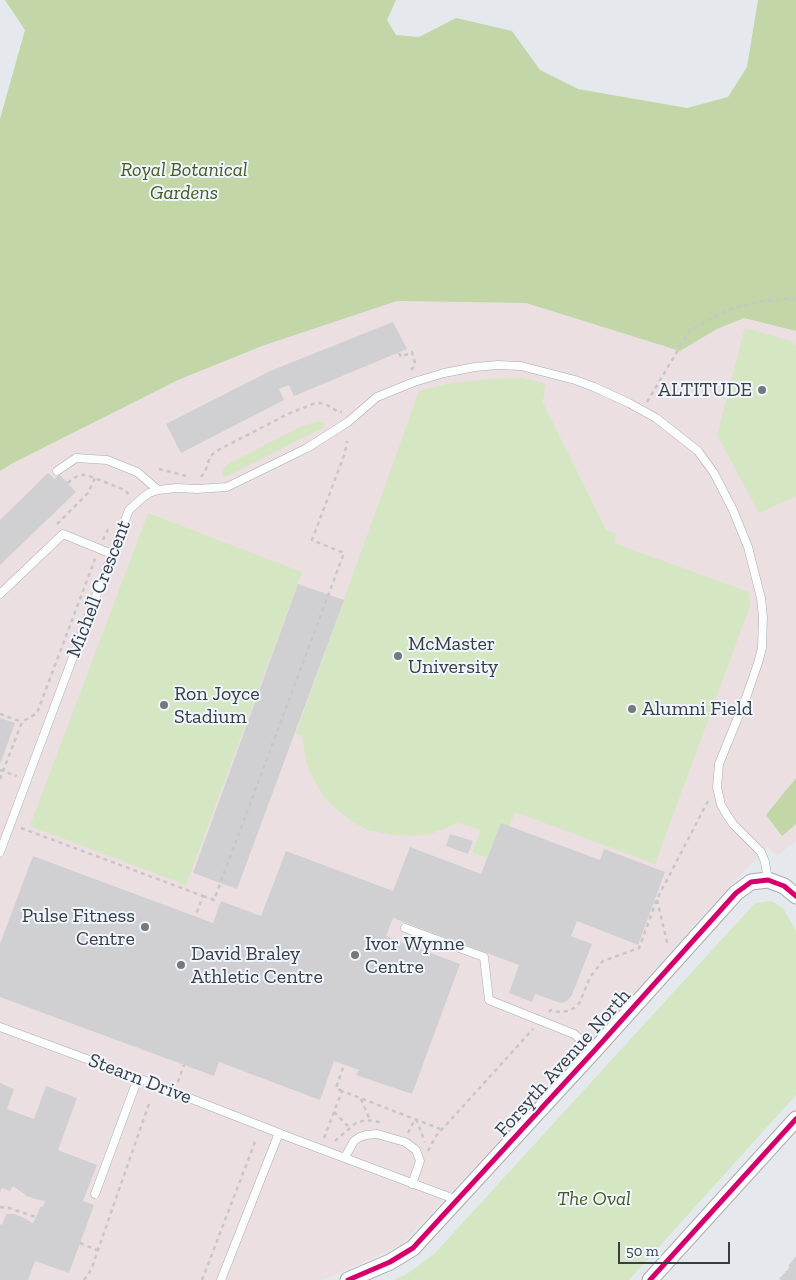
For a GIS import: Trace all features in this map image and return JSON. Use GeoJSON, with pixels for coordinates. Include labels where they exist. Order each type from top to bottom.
{"type":"FeatureCollection","features":[{"type":"Feature","properties":{"kind":"street"},"geometry":{"type":"LineString","coordinates":[[768,880],[784,886],[796,896]]}},
{"type":"Feature","properties":{"kind":"street","name":"Forsyth Avenue North"},"geometry":{"type":"LineString","coordinates":[[348,1280],[390,1262],[412,1248],[594,1051],[736,893],[751,882],[768,880]]}},
{"type":"Feature","properties":{"kind":"street"},"geometry":{"type":"LineString","coordinates":[[650,1280],[796,1119]]}},
{"type":"Feature","properties":{"kind":"lane","name":"Michell Crescent"},"geometry":{"type":"LineString","coordinates":[[0,852],[112,554],[130,510],[140,499],[158,490],[176,488],[197,490],[227,487],[307,448],[348,422],[378,397],[414,382],[444,373],[498,365],[521,366],[540,370],[594,386],[629,402],[656,418],[698,451],[714,473],[748,547],[761,598],[763,617],[762,648],[758,663],[719,764],[717,787],[721,805],[733,824],[761,852],[768,880]]}},
{"type":"Feature","properties":{"kind":"lane"},"geometry":{"type":"LineString","coordinates":[[57,471],[76,458],[107,460],[137,472],[158,490]]}},
{"type":"Feature","properties":{"kind":"lane"},"geometry":{"type":"LineString","coordinates":[[0,594],[63,534],[112,554]]}},
{"type":"Feature","properties":{"kind":"lane"},"geometry":{"type":"LineString","coordinates":[[406,928],[484,957],[489,1000],[574,1034],[594,1051]]}},
{"type":"Feature","properties":{"kind":"lane","name":"Stearn Drive"},"geometry":{"type":"LineString","coordinates":[[0,1027],[457,1200]]}},
{"type":"Feature","properties":{"kind":"lane"},"geometry":{"type":"LineString","coordinates":[[96,1194],[138,1078]]}},
{"type":"Feature","properties":{"kind":"lane"},"geometry":{"type":"LineString","coordinates":[[221,1280],[279,1133]]}},
{"type":"Feature","properties":{"kind":"lane"},"geometry":{"type":"LineString","coordinates":[[345,1157],[354,1141],[360,1137],[377,1134],[405,1142],[416,1150],[420,1161],[412,1184]]}},
{"type":"Feature","properties":{"kind":"path"},"geometry":{"type":"LineString","coordinates":[[643,410],[690,330],[727,310],[759,302],[796,299]]}},
{"type":"Feature","properties":{"kind":"path"},"geometry":{"type":"LineString","coordinates":[[399,353],[401,357],[412,352],[415,360],[414,368],[402,374]]}},
{"type":"Feature","properties":{"kind":"path"},"geometry":{"type":"LineString","coordinates":[[198,478],[202,476],[210,457],[220,449],[290,413],[320,403],[339,412],[344,412],[348,409]]}},
{"type":"Feature","properties":{"kind":"path"},"geometry":{"type":"LineString","coordinates":[[19,827],[214,900],[344,553],[312,540],[345,453],[347,441]]}},
{"type":"Feature","properties":{"kind":"path"},"geometry":{"type":"LineString","coordinates":[[159,469],[191,478]]}},
{"type":"Feature","properties":{"kind":"path"},"geometry":{"type":"LineString","coordinates":[[68,484],[72,479],[80,475],[87,475],[125,490],[129,494],[124,500]]}},
{"type":"Feature","properties":{"kind":"path"},"geometry":{"type":"LineString","coordinates":[[0,779],[22,722],[37,713],[109,526]]}},
{"type":"Feature","properties":{"kind":"path"},"geometry":{"type":"LineString","coordinates":[[0,714],[22,722]]}},
{"type":"Feature","properties":{"kind":"path"},"geometry":{"type":"LineString","coordinates":[[2,770],[19,777]]}},
{"type":"Feature","properties":{"kind":"path"},"geometry":{"type":"LineString","coordinates":[[419,1157],[428,1151],[436,1136],[550,1010],[558,1012],[568,1011],[576,1007],[580,1002],[590,977],[603,961],[639,948],[657,899],[708,800],[717,787]]}},
{"type":"Feature","properties":{"kind":"path"},"geometry":{"type":"LineString","coordinates":[[24,829],[26,825]]}},
{"type":"Feature","properties":{"kind":"path"},"geometry":{"type":"LineString","coordinates":[[195,916],[203,896]]}},
{"type":"Feature","properties":{"kind":"path"},"geometry":{"type":"LineString","coordinates":[[657,899],[672,964]]}},
{"type":"Feature","properties":{"kind":"path"},"geometry":{"type":"LineString","coordinates":[[178,1082],[184,1065]]}},
{"type":"Feature","properties":{"kind":"path"},"geometry":{"type":"LineString","coordinates":[[344,1065],[336,1088],[443,1130]]}},
{"type":"Feature","properties":{"kind":"path"},"geometry":{"type":"LineString","coordinates":[[324,1138],[342,1091]]}},
{"type":"Feature","properties":{"kind":"path"},"geometry":{"type":"LineString","coordinates":[[361,1098],[370,1120]]}},
{"type":"Feature","properties":{"kind":"path"},"geometry":{"type":"LineString","coordinates":[[84,1280],[91,1270],[150,1101]]}},
{"type":"Feature","properties":{"kind":"path"},"geometry":{"type":"LineString","coordinates":[[334,1112],[350,1128]]}},
{"type":"Feature","properties":{"kind":"path"},"geometry":{"type":"LineString","coordinates":[[416,1119],[428,1151]]}},
{"type":"Feature","properties":{"kind":"path"},"geometry":{"type":"LineString","coordinates":[[202,1280],[255,1142]]}},
{"type":"Feature","properties":{"kind":"path"},"geometry":{"type":"LineString","coordinates":[[0,1207],[9,1208],[36,1218]]}},
{"type":"Feature","properties":{"kind":"path"},"geometry":{"type":"LineString","coordinates":[[80,1243],[98,1250]]}},
{"type":"Feature","properties":{"kind":"shaded area","name":"McMaster University"},"geometry":{"type":"Polygon","coordinates":[[[397,301],[526,303],[680,351],[717,329],[744,318],[796,331],[796,841],[777,856],[767,847],[529,1109],[401,1245],[323,1280],[0,1280],[0,471],[178,380],[262,346],[397,301]]]}},
{"type":"Feature","properties":{"kind":"green space","name":"Royal Botanical Gardens"},"geometry":{"type":"Polygon","coordinates":[[[5,0],[396,0],[387,20],[396,35],[419,37],[456,18],[512,31],[540,70],[578,89],[687,108],[728,97],[747,67],[758,0],[796,0],[796,331],[744,318],[717,329],[680,351],[526,303],[397,301],[262,346],[178,380],[0,471],[0,119],[25,30],[5,0]]]}},
{"type":"Feature","properties":{"kind":"green space","name":"ALTITUDE"},"geometry":{"type":"Polygon","coordinates":[[[745,328],[791,341],[796,346],[796,496],[759,513],[717,435],[745,328]]]}},
{"type":"Feature","properties":{"kind":"green space"},"geometry":{"type":"Polygon","coordinates":[[[522,378],[545,383],[543,403],[606,530],[616,534],[614,543],[749,592],[750,606],[655,864],[515,812],[509,826],[501,823],[487,858],[472,852],[481,830],[458,823],[431,834],[411,836],[368,830],[337,810],[324,797],[307,765],[302,736],[296,733],[419,391],[445,384],[489,379],[522,378]]]}},
{"type":"Feature","properties":{"kind":"green space"},"geometry":{"type":"Polygon","coordinates":[[[318,421],[324,423],[324,427],[230,475],[225,477],[222,475],[223,470],[230,463],[300,427],[318,421]]]}},
{"type":"Feature","properties":{"kind":"green space","name":"Ron Joyce Stadium"},"geometry":{"type":"Polygon","coordinates":[[[148,513],[302,572],[186,885],[30,826],[148,513]]]}},
{"type":"Feature","properties":{"kind":"green space"},"geometry":{"type":"Polygon","coordinates":[[[796,778],[796,824],[782,836],[766,815],[796,778]]]}},
{"type":"Feature","properties":{"kind":"green space","name":"The Oval"},"geometry":{"type":"Polygon","coordinates":[[[771,901],[783,908],[796,931],[796,1095],[629,1280],[394,1280],[407,1274],[435,1253],[755,903],[771,901]]]}},
{"type":"Feature","properties":{"kind":"building"},"geometry":{"type":"Polygon","coordinates":[[[393,322],[407,349],[294,396],[289,385],[279,389],[284,400],[181,453],[166,424],[270,371],[393,322]]]}},
{"type":"Feature","properties":{"kind":"building"},"geometry":{"type":"Polygon","coordinates":[[[48,473],[55,479],[59,474],[76,492],[0,565],[0,520],[48,473]]]}},
{"type":"Feature","properties":{"kind":"building"},"geometry":{"type":"Polygon","coordinates":[[[298,584],[344,600],[237,889],[193,873],[298,584]]]}},
{"type":"Feature","properties":{"kind":"building"},"geometry":{"type":"Polygon","coordinates":[[[0,718],[15,723],[0,764],[0,718]]]}},
{"type":"Feature","properties":{"kind":"building"},"geometry":{"type":"Polygon","coordinates":[[[501,823],[600,860],[604,849],[665,872],[638,945],[577,921],[571,936],[592,944],[572,995],[567,1001],[562,1003],[535,994],[532,1002],[509,993],[519,965],[393,918],[386,936],[460,964],[412,1094],[356,1075],[359,1070],[334,1061],[320,1100],[219,1062],[214,1076],[0,997],[0,944],[33,856],[213,923],[221,901],[261,916],[286,851],[393,891],[410,847],[481,874],[501,823]]]}},
{"type":"Feature","properties":{"kind":"building"},"geometry":{"type":"Polygon","coordinates":[[[450,834],[473,841],[468,854],[446,846],[450,834]]]}},
{"type":"Feature","properties":{"kind":"building"},"geometry":{"type":"Polygon","coordinates":[[[0,1083],[14,1089],[7,1109],[34,1119],[46,1086],[77,1098],[58,1150],[97,1165],[83,1201],[94,1205],[69,1273],[35,1261],[28,1280],[0,1280],[0,1224],[2,1225],[6,1214],[14,1214],[33,1223],[45,1201],[27,1196],[13,1186],[10,1191],[2,1188],[0,1192],[0,1083]]]}},
{"type":"Feature","properties":{"kind":"building"},"geometry":{"type":"Polygon","coordinates":[[[796,1256],[796,1280],[779,1279],[790,1267],[788,1266],[796,1256]]]}},
{"type":"Feature","properties":{"kind":"cycle path"},"geometry":{"type":"LineString","coordinates":[[348,1280],[390,1262],[413,1248],[736,893],[751,882],[768,880],[784,886],[796,896]]}},
{"type":"Feature","properties":{"kind":"cycle path"},"geometry":{"type":"LineString","coordinates":[[650,1280],[796,1119]]}},
{"type":"Feature","properties":{"kind":"place","name":"ALTITUDE"},"geometry":{"type":"Point","coordinates":[762,390]}},
{"type":"Feature","properties":{"kind":"place","name":"McMaster University"},"geometry":{"type":"Point","coordinates":[398,656]}},
{"type":"Feature","properties":{"kind":"place","name":"Ron Joyce Stadium"},"geometry":{"type":"Point","coordinates":[164,705]}},
{"type":"Feature","properties":{"kind":"place","name":"Alumni Field"},"geometry":{"type":"Point","coordinates":[632,709]}},
{"type":"Feature","properties":{"kind":"place","name":"Pulse Fitness Centre"},"geometry":{"type":"Point","coordinates":[145,927]}},
{"type":"Feature","properties":{"kind":"place","name":"Ivor Wynne Centre"},"geometry":{"type":"Point","coordinates":[355,955]}},
{"type":"Feature","properties":{"kind":"place","name":"David Braley Athletic Centre"},"geometry":{"type":"Point","coordinates":[181,965]}}]}
